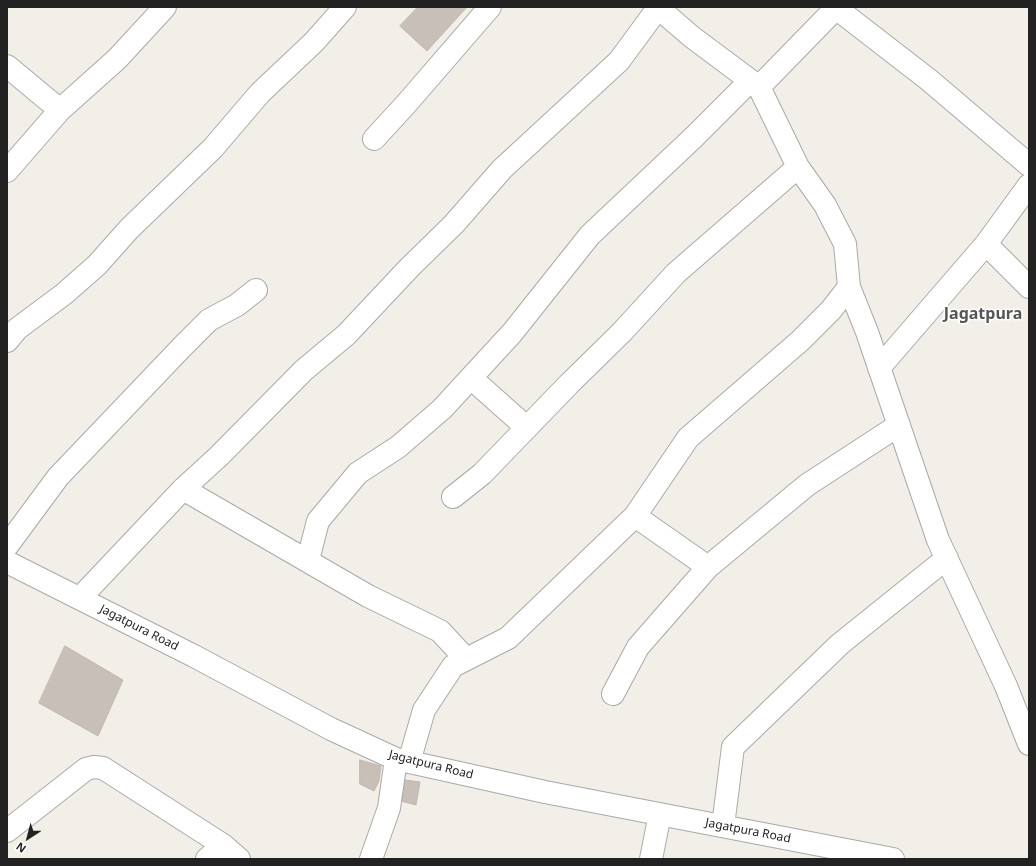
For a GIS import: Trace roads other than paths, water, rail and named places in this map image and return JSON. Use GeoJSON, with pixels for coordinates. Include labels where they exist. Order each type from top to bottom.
{"type":"FeatureCollection","features":[{"type":"Feature","properties":{"kind":"street"},"geometry":{"type":"LineString","coordinates":[[7,170],[60,110],[117,59],[165,7]]}},
{"type":"Feature","properties":{"kind":"street"},"geometry":{"type":"LineString","coordinates":[[7,341],[17,329],[64,294],[97,265],[129,229],[214,148],[260,93],[314,42],[345,7]]}},
{"type":"Feature","properties":{"kind":"street"},"geometry":{"type":"LineString","coordinates":[[374,139],[490,7]]}},
{"type":"Feature","properties":{"kind":"street"},"geometry":{"type":"LineString","coordinates":[[80,598],[183,489],[219,456],[304,370],[346,335],[410,267],[454,224],[502,169],[620,61],[658,7],[692,37],[754,84],[798,167],[825,205],[845,244],[850,287],[938,540],[1006,686],[1029,744]]}},
{"type":"Feature","properties":{"kind":"street"},"geometry":{"type":"LineString","coordinates":[[308,560],[318,521],[358,473],[398,447],[442,409],[512,333],[590,235],[694,137],[837,8],[929,80],[1029,164]]}},
{"type":"Feature","properties":{"kind":"street"},"geometry":{"type":"LineString","coordinates":[[7,66],[60,110]]}},
{"type":"Feature","properties":{"kind":"street"},"geometry":{"type":"LineString","coordinates":[[453,497],[482,474],[526,427],[622,332],[676,272],[798,167]]}},
{"type":"Feature","properties":{"kind":"street"},"geometry":{"type":"LineString","coordinates":[[879,368],[986,244],[1029,185]]}},
{"type":"Feature","properties":{"kind":"street"},"geometry":{"type":"LineString","coordinates":[[986,244],[1029,287]]}},
{"type":"Feature","properties":{"kind":"street"},"geometry":{"type":"LineString","coordinates":[[371,859],[389,808],[403,760],[424,710],[453,666],[508,638],[635,516],[688,438],[800,341],[850,287]]}},
{"type":"Feature","properties":{"kind":"street"},"geometry":{"type":"LineString","coordinates":[[7,546],[58,477],[209,320],[237,305],[256,290]]}},
{"type":"Feature","properties":{"kind":"street"},"geometry":{"type":"LineString","coordinates":[[471,378],[526,427]]}},
{"type":"Feature","properties":{"kind":"street"},"geometry":{"type":"LineString","coordinates":[[613,694],[638,647],[708,567],[808,485],[899,425]]}},
{"type":"Feature","properties":{"kind":"street"},"geometry":{"type":"LineString","coordinates":[[183,489],[368,596],[440,631],[466,659]]}},
{"type":"Feature","properties":{"kind":"street"},"geometry":{"type":"LineString","coordinates":[[635,516],[708,567]]}},
{"type":"Feature","properties":{"kind":"street"},"geometry":{"type":"LineString","coordinates":[[723,826],[733,747],[840,644],[947,558]]}},
{"type":"Feature","properties":{"kind":"street","name":"Jagatpura Road"},"geometry":{"type":"LineString","coordinates":[[7,562],[194,656],[331,729],[403,760],[545,792],[893,859]]}},
{"type":"Feature","properties":{"kind":"street"},"geometry":{"type":"LineString","coordinates":[[7,831],[86,769],[94,767],[103,768],[231,852]]}},
{"type":"Feature","properties":{"kind":"street"},"geometry":{"type":"LineString","coordinates":[[651,859],[660,814]]}},
{"type":"Feature","properties":{"kind":"street"},"geometry":{"type":"LineString","coordinates":[[207,859],[231,852]]}},
{"type":"Feature","properties":{"kind":"district","name":"Jagatpura"},"geometry":{"type":"Point","coordinates":[983,314]}}]}
